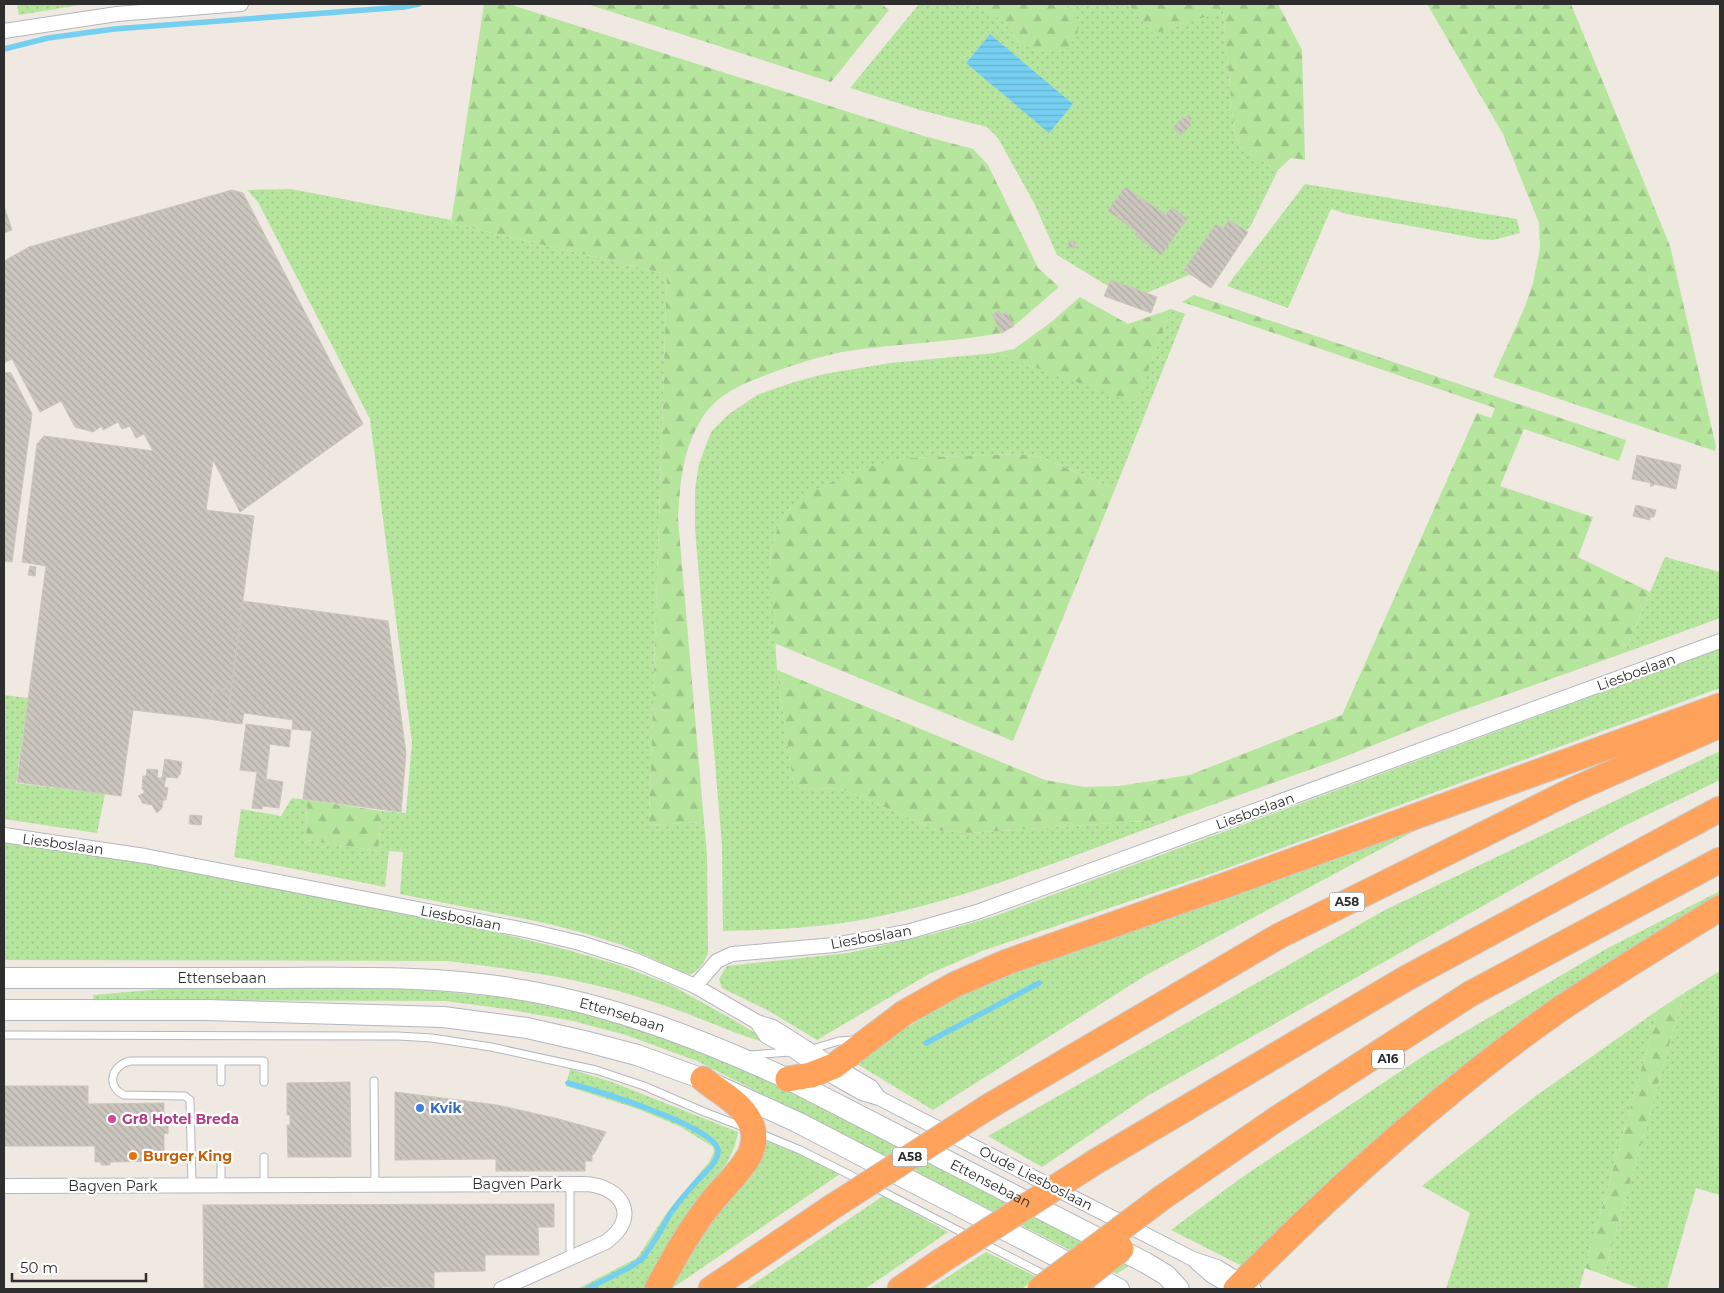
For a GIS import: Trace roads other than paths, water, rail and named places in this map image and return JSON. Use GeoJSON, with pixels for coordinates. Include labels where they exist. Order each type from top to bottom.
{"type":"FeatureCollection","features":[{"type":"Feature","properties":{"kind":"highway"},"geometry":{"type":"LineString","coordinates":[[788,1079],[829,1068],[919,1004],[954,985],[1007,962],[1235,882],[1720,706]]}},
{"type":"Feature","properties":{"kind":"highway","name":"A58"},"geometry":{"type":"LineString","coordinates":[[711,1289],[832,1207],[988,1108],[1279,936],[1573,790],[1720,725]]}},
{"type":"Feature","properties":{"kind":"highway"},"geometry":{"type":"LineString","coordinates":[[900,1289],[1095,1162],[1405,979],[1720,809]]}},
{"type":"Feature","properties":{"kind":"highway"},"geometry":{"type":"LineString","coordinates":[[1040,1289],[1170,1201],[1275,1120],[1470,994],[1720,860]]}},
{"type":"Feature","properties":{"kind":"highway"},"geometry":{"type":"LineString","coordinates":[[1242,1288],[1401,1134],[1463,1083],[1561,1009],[1720,908]]}},
{"type":"Feature","properties":{"kind":"highway"},"geometry":{"type":"LineString","coordinates":[[657,1289],[694,1226],[749,1156],[752,1147],[753,1131],[746,1116],[737,1104],[703,1079]]}},
{"type":"Feature","properties":{"kind":"highway"},"geometry":{"type":"LineString","coordinates":[[1072,1289],[1170,1201]]}},
{"type":"Feature","properties":{"kind":"main road","name":"Ettensebaan"},"geometry":{"type":"LineString","coordinates":[[4,978],[354,978],[456,982],[510,988],[573,1000],[615,1011],[663,1026],[740,1056],[788,1079],[1146,1263],[1166,1275],[1179,1289]]}},
{"type":"Feature","properties":{"kind":"main road"},"geometry":{"type":"LineString","coordinates":[[4,1010],[223,1010],[461,1018],[527,1028],[584,1040],[637,1055],[703,1079],[797,1122],[1119,1289]]}},
{"type":"Feature","properties":{"kind":"street"},"geometry":{"type":"LineString","coordinates":[[4,31],[117,14],[241,4]]}},
{"type":"Feature","properties":{"kind":"street","name":"Liesboslaan"},"geometry":{"type":"LineString","coordinates":[[4,835],[145,856],[530,931],[580,943],[637,961],[695,986],[718,961],[732,954],[834,945],[907,932],[977,912],[1720,641]]}},
{"type":"Feature","properties":{"kind":"street","name":"Oude Liesboslaan"},"geometry":{"type":"LineString","coordinates":[[695,986],[757,1022],[773,1027],[810,1050],[829,1068],[862,1093],[879,1098],[1193,1259],[1217,1267],[1242,1288]]}},
{"type":"Feature","properties":{"kind":"street","name":"Oude Liesboslaan"},"geometry":{"type":"LineString","coordinates":[[757,1022],[766,1036],[829,1068]]}},
{"type":"Feature","properties":{"kind":"street","name":"Bagven Park"},"geometry":{"type":"LineString","coordinates":[[4,1186],[570,1184],[602,1187],[624,1205],[625,1219],[620,1229],[612,1238],[570,1259],[501,1289]]}},
{"type":"Feature","properties":{"kind":"lane"},"geometry":{"type":"LineString","coordinates":[[4,1035],[398,1036],[432,1038],[500,1048],[569,1063],[615,1075],[644,1086],[824,1161],[1072,1289]]}},
{"type":"Feature","properties":{"kind":"lane"},"geometry":{"type":"LineString","coordinates":[[740,1056],[810,1050],[839,1041],[870,1040]]}},
{"type":"Feature","properties":{"kind":"lane"},"geometry":{"type":"LineString","coordinates":[[221,1061],[221,1082]]}},
{"type":"Feature","properties":{"kind":"lane"},"geometry":{"type":"LineString","coordinates":[[192,1185],[191,1104],[188,1098],[181,1096],[124,1095],[116,1089],[113,1078],[118,1066],[127,1062],[264,1061],[264,1082]]}},
{"type":"Feature","properties":{"kind":"lane"},"geometry":{"type":"LineString","coordinates":[[374,1081],[375,1185]]}},
{"type":"Feature","properties":{"kind":"lane"},"geometry":{"type":"LineString","coordinates":[[221,1156],[221,1185]]}},
{"type":"Feature","properties":{"kind":"lane"},"geometry":{"type":"LineString","coordinates":[[264,1157],[264,1185]]}},
{"type":"Feature","properties":{"kind":"lane","name":"Bagven Park"},"geometry":{"type":"LineString","coordinates":[[570,1184],[570,1259]]}},
{"type":"Feature","properties":{"kind":"water"},"geometry":{"type":"Polygon","coordinates":[[[990,34],[1073,104],[1049,133],[966,63],[990,34]]]}},
{"type":"Feature","properties":{"kind":"waterway"},"geometry":{"type":"LineString","coordinates":[[4,49],[48,38],[114,29],[404,7],[419,4]]}},
{"type":"Feature","properties":{"kind":"waterway"},"geometry":{"type":"LineString","coordinates":[[926,1043],[1039,983]]}},
{"type":"Feature","properties":{"kind":"waterway"},"geometry":{"type":"LineString","coordinates":[[568,1083],[652,1110],[677,1121],[713,1141],[718,1151],[714,1163],[677,1204],[642,1259],[587,1289]]}},
{"type":"Feature","properties":{"kind":"place","name":"Kvik"},"geometry":{"type":"Point","coordinates":[420,1108]}},
{"type":"Feature","properties":{"kind":"place","name":"Gr8 Hotel Breda"},"geometry":{"type":"Point","coordinates":[112,1119]}},
{"type":"Feature","properties":{"kind":"place","name":"Burger King"},"geometry":{"type":"Point","coordinates":[133,1156]}}]}
